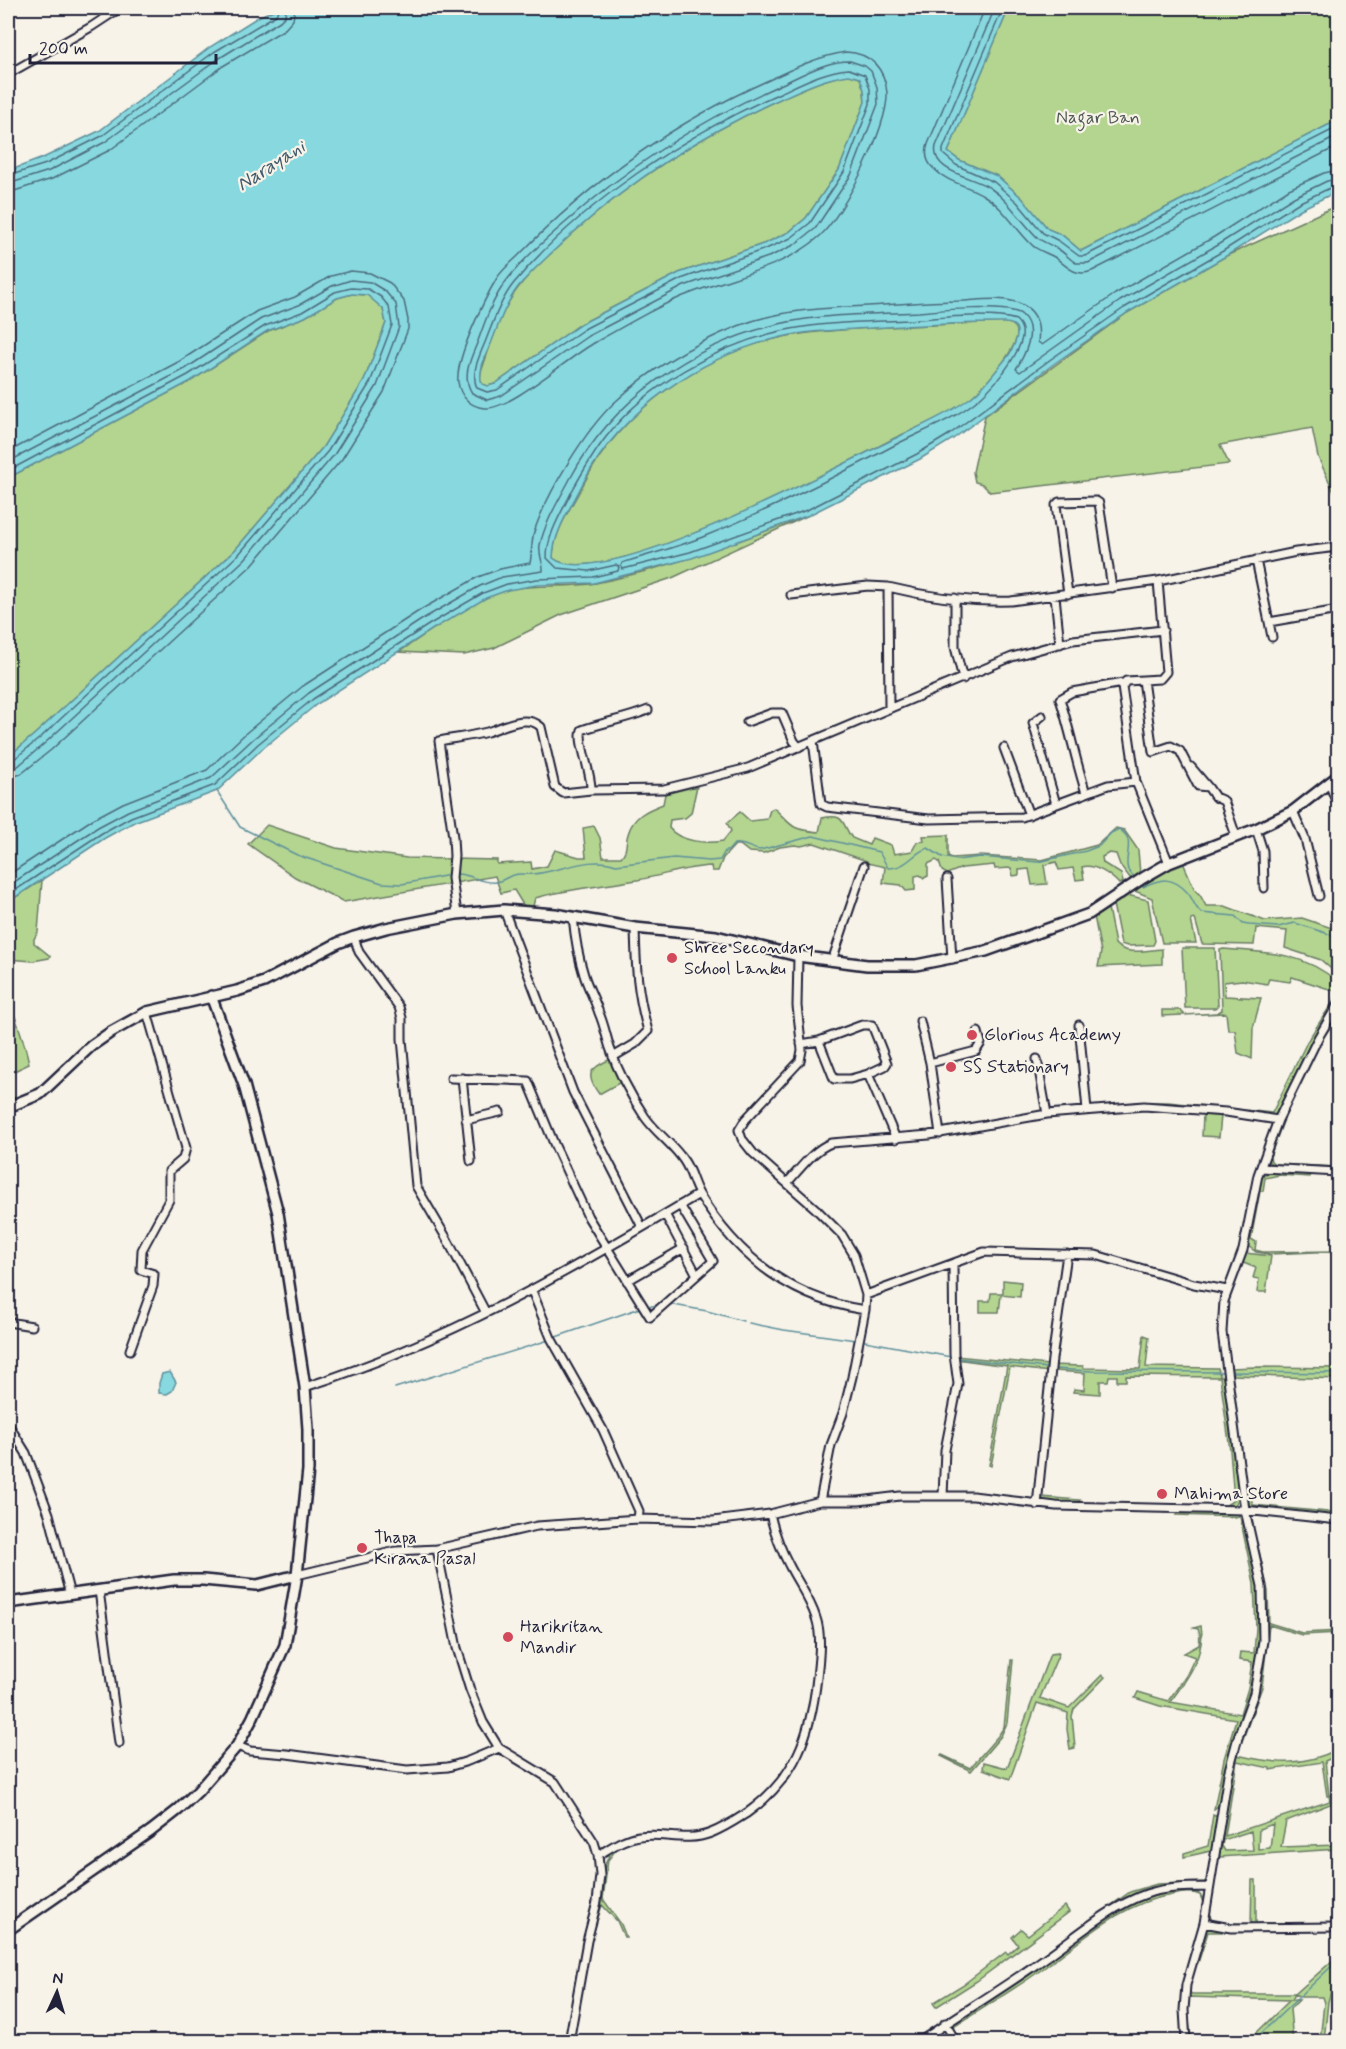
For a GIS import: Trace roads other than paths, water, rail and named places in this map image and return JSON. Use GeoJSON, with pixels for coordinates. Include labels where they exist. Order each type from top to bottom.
{"type":"FeatureCollection","features":[{"type":"Feature","properties":{"kind":"street"},"geometry":{"type":"LineString","coordinates":[[8,74],[120,8]]}},
{"type":"Feature","properties":{"kind":"street"},"geometry":{"type":"LineString","coordinates":[[1068,594],[1056,505],[1059,502],[1096,501],[1099,503],[1112,588]]}},
{"type":"Feature","properties":{"kind":"street"},"geometry":{"type":"LineString","coordinates":[[791,595],[868,586],[888,587],[918,595],[1001,601],[1112,588],[1256,560],[1338,547]]}},
{"type":"Feature","properties":{"kind":"street"},"geometry":{"type":"LineString","coordinates":[[1256,560],[1272,637]]}},
{"type":"Feature","properties":{"kind":"street"},"geometry":{"type":"LineString","coordinates":[[1086,793],[1060,699],[1072,692],[1160,679],[1167,672],[1158,580]]}},
{"type":"Feature","properties":{"kind":"street"},"geometry":{"type":"LineString","coordinates":[[888,587],[889,709]]}},
{"type":"Feature","properties":{"kind":"street"},"geometry":{"type":"LineString","coordinates":[[1055,596],[1060,644]]}},
{"type":"Feature","properties":{"kind":"street"},"geometry":{"type":"LineString","coordinates":[[955,598],[955,647],[963,679]]}},
{"type":"Feature","properties":{"kind":"street"},"geometry":{"type":"LineString","coordinates":[[1269,622],[1338,610]]}},
{"type":"Feature","properties":{"kind":"street"},"geometry":{"type":"LineString","coordinates":[[457,914],[452,878],[453,837],[440,741],[530,721],[541,727],[555,787],[563,793],[591,790],[664,789],[748,768],[1012,657],[1073,640],[1163,630]]}},
{"type":"Feature","properties":{"kind":"street"},"geometry":{"type":"LineString","coordinates":[[1143,680],[1153,752],[1171,746],[1180,751],[1187,762],[1194,782],[1198,786],[1208,787],[1215,797],[1224,801],[1236,836]]}},
{"type":"Feature","properties":{"kind":"street"},"geometry":{"type":"LineString","coordinates":[[1123,683],[1122,692],[1136,782],[1169,863]]}},
{"type":"Feature","properties":{"kind":"street"},"geometry":{"type":"LineString","coordinates":[[591,790],[591,776],[580,739],[582,730],[600,723],[629,718],[648,710]]}},
{"type":"Feature","properties":{"kind":"street"},"geometry":{"type":"LineString","coordinates":[[747,722],[772,713],[782,713],[799,747]]}},
{"type":"Feature","properties":{"kind":"street"},"geometry":{"type":"LineString","coordinates":[[1042,716],[1033,723],[1056,804]]}},
{"type":"Feature","properties":{"kind":"street"},"geometry":{"type":"LineString","coordinates":[[813,741],[823,806],[929,819],[1022,817],[1108,785],[1136,782]]}},
{"type":"Feature","properties":{"kind":"street"},"geometry":{"type":"LineString","coordinates":[[1004,748],[1029,815]]}},
{"type":"Feature","properties":{"kind":"street"},"geometry":{"type":"LineString","coordinates":[[8,1107],[40,1094],[91,1046],[147,1012],[264,982],[354,937],[386,928],[457,914],[504,910],[573,917],[635,928],[716,936],[798,956],[867,965],[916,965],[986,951],[1089,914],[1169,863],[1256,829],[1293,811],[1338,776]]}},
{"type":"Feature","properties":{"kind":"street"},"geometry":{"type":"LineString","coordinates":[[1329,783],[1338,806]]}},
{"type":"Feature","properties":{"kind":"street"},"geometry":{"type":"LineString","coordinates":[[1293,811],[1305,839],[1319,896]]}},
{"type":"Feature","properties":{"kind":"street"},"geometry":{"type":"LineString","coordinates":[[1256,829],[1263,851],[1264,888]]}},
{"type":"Feature","properties":{"kind":"street"},"geometry":{"type":"LineString","coordinates":[[832,961],[864,866]]}},
{"type":"Feature","properties":{"kind":"street"},"geometry":{"type":"LineString","coordinates":[[948,879],[952,959]]}},
{"type":"Feature","properties":{"kind":"street"},"geometry":{"type":"LineString","coordinates":[[504,910],[573,1092],[642,1227]]}},
{"type":"Feature","properties":{"kind":"street"},"geometry":{"type":"LineString","coordinates":[[573,917],[576,947],[613,1057],[646,1118],[685,1161],[699,1194],[739,1246],[770,1274],[810,1295],[866,1310]]}},
{"type":"Feature","properties":{"kind":"street"},"geometry":{"type":"LineString","coordinates":[[613,1057],[635,1044],[648,1031],[639,1000],[636,977],[635,928]]}},
{"type":"Feature","properties":{"kind":"street"},"geometry":{"type":"LineString","coordinates":[[354,937],[359,952],[399,1007],[402,1018],[402,1040],[416,1186],[486,1313]]}},
{"type":"Feature","properties":{"kind":"street"},"geometry":{"type":"LineString","coordinates":[[798,956],[797,1006],[802,1056],[797,1066],[745,1120],[739,1130],[742,1139],[753,1153],[843,1235],[854,1255],[866,1295],[866,1310],[846,1402],[831,1445],[820,1501]]}},
{"type":"Feature","properties":{"kind":"street"},"geometry":{"type":"LineString","coordinates":[[8,1930],[178,1810],[219,1768],[237,1746],[252,1719],[285,1645],[297,1575],[308,1470],[305,1387],[278,1213],[244,1085],[211,996]]}},
{"type":"Feature","properties":{"kind":"street"},"geometry":{"type":"LineString","coordinates":[[1186,2042],[1184,2023],[1186,1985],[1204,1923],[1228,1774],[1254,1693],[1263,1641],[1262,1586],[1245,1510],[1222,1332],[1222,1310],[1227,1290],[1243,1250],[1255,1184],[1278,1120],[1318,1038],[1338,1004]]}},
{"type":"Feature","properties":{"kind":"street"},"geometry":{"type":"LineString","coordinates":[[130,1350],[153,1286],[154,1274],[141,1270],[142,1250],[169,1200],[169,1171],[183,1159],[186,1148],[147,1012]]}},
{"type":"Feature","properties":{"kind":"street"},"geometry":{"type":"LineString","coordinates":[[920,1021],[930,1063],[940,1134]]}},
{"type":"Feature","properties":{"kind":"street"},"geometry":{"type":"LineString","coordinates":[[801,1044],[872,1025],[887,1063],[868,1074],[850,1079],[834,1079],[819,1041]]}},
{"type":"Feature","properties":{"kind":"street"},"geometry":{"type":"LineString","coordinates":[[1079,1026],[1086,1110]]}},
{"type":"Feature","properties":{"kind":"street"},"geometry":{"type":"LineString","coordinates":[[930,1063],[976,1051],[981,1043],[978,1032]]}},
{"type":"Feature","properties":{"kind":"street"},"geometry":{"type":"LineString","coordinates":[[1037,1059],[1047,1114]]}},
{"type":"Feature","properties":{"kind":"street"},"geometry":{"type":"LineString","coordinates":[[868,1074],[896,1139]]}},
{"type":"Feature","properties":{"kind":"street"},"geometry":{"type":"LineString","coordinates":[[451,1078],[528,1081],[588,1217],[650,1317],[713,1261],[680,1205]]}},
{"type":"Feature","properties":{"kind":"street"},"geometry":{"type":"LineString","coordinates":[[462,1078],[471,1161]]}},
{"type":"Feature","properties":{"kind":"street"},"geometry":{"type":"LineString","coordinates":[[787,1183],[812,1155],[831,1143],[940,1134],[1047,1114],[1086,1110],[1178,1107],[1247,1114],[1278,1120]]}},
{"type":"Feature","properties":{"kind":"street"},"geometry":{"type":"LineString","coordinates":[[466,1120],[500,1112]]}},
{"type":"Feature","properties":{"kind":"street"},"geometry":{"type":"LineString","coordinates":[[1261,1168],[1338,1172]]}},
{"type":"Feature","properties":{"kind":"street"},"geometry":{"type":"LineString","coordinates":[[305,1387],[381,1361],[532,1291],[699,1194]]}},
{"type":"Feature","properties":{"kind":"street"},"geometry":{"type":"LineString","coordinates":[[665,1214],[697,1275]]}},
{"type":"Feature","properties":{"kind":"street"},"geometry":{"type":"LineString","coordinates":[[627,1281],[684,1248]]}},
{"type":"Feature","properties":{"kind":"street"},"geometry":{"type":"LineString","coordinates":[[866,1295],[984,1252],[1102,1256],[1194,1284],[1227,1290]]}},
{"type":"Feature","properties":{"kind":"street"},"geometry":{"type":"LineString","coordinates":[[1036,1505],[1052,1359],[1067,1254]]}},
{"type":"Feature","properties":{"kind":"street"},"geometry":{"type":"LineString","coordinates":[[943,1496],[945,1450],[958,1384],[954,1354],[953,1264]]}},
{"type":"Feature","properties":{"kind":"street"},"geometry":{"type":"LineString","coordinates":[[532,1291],[551,1338],[603,1430],[639,1511],[638,1519]]}},
{"type":"Feature","properties":{"kind":"street"},"geometry":{"type":"LineString","coordinates":[[8,1322],[32,1326]]}},
{"type":"Feature","properties":{"kind":"street"},"geometry":{"type":"LineString","coordinates":[[8,1424],[26,1453],[50,1514],[70,1595]]}},
{"type":"Feature","properties":{"kind":"street"},"geometry":{"type":"LineString","coordinates":[[8,1603],[174,1580],[257,1585],[396,1551],[437,1549],[527,1528],[638,1519],[713,1521],[770,1514],[820,1501],[859,1501],[900,1496],[992,1498],[1036,1505],[1245,1510],[1338,1520]]}},
{"type":"Feature","properties":{"kind":"street"},"geometry":{"type":"LineString","coordinates":[[598,1855],[620,1841],[638,1836],[691,1838],[721,1829],[753,1809],[773,1792],[798,1757],[815,1700],[818,1625],[808,1598],[784,1556],[770,1514]]}},
{"type":"Feature","properties":{"kind":"street"},"geometry":{"type":"LineString","coordinates":[[437,1549],[450,1620],[470,1690],[483,1722],[499,1748],[555,1782],[594,1842],[598,1855],[600,1875],[597,1902],[586,1941],[569,2042]]}},
{"type":"Feature","properties":{"kind":"street"},"geometry":{"type":"LineString","coordinates":[[99,1590],[119,1743]]}},
{"type":"Feature","properties":{"kind":"street"},"geometry":{"type":"LineString","coordinates":[[237,1746],[250,1751],[407,1770],[448,1767],[486,1755],[499,1748]]}},
{"type":"Feature","properties":{"kind":"street"},"geometry":{"type":"LineString","coordinates":[[918,2042],[1135,1898],[1149,1892],[1209,1887]]}},
{"type":"Feature","properties":{"kind":"street"},"geometry":{"type":"LineString","coordinates":[[1204,1923],[1231,1928],[1338,1927]]}},
{"type":"Feature","properties":{"kind":"street"},"geometry":{"type":"LineString","coordinates":[[945,2023],[956,2042]]}},
{"type":"Feature","properties":{"kind":"water","name":"Narayani"},"geometry":{"type":"Polygon","coordinates":[[[278,8],[1009,8],[948,152],[959,160],[997,176],[1022,198],[1048,229],[1062,235],[1081,251],[1338,120],[1338,191],[1301,209],[1226,256],[1127,313],[953,439],[920,459],[809,515],[692,558],[594,583],[537,585],[508,590],[486,598],[433,629],[317,704],[262,749],[217,791],[134,822],[105,838],[8,902],[8,757],[235,550],[323,447],[364,381],[386,323],[383,309],[367,295],[352,294],[337,298],[305,317],[267,331],[191,381],[8,478],[8,171],[43,158],[99,131],[210,47],[258,17],[278,8]],[[849,75],[805,88],[752,112],[697,142],[646,175],[573,233],[524,280],[514,293],[503,313],[483,362],[482,384],[488,386],[495,384],[581,324],[679,273],[766,243],[789,232],[806,218],[839,170],[865,102],[860,78],[849,75]],[[1004,323],[905,326],[793,335],[722,357],[667,389],[619,432],[599,456],[564,519],[556,539],[553,558],[579,565],[619,559],[668,543],[778,496],[935,419],[975,394],[1007,358],[1015,343],[1017,332],[1013,325],[1004,323]]]}},
{"type":"Feature","properties":{"kind":"water"},"geometry":{"type":"Polygon","coordinates":[[[170,1372],[176,1382],[172,1391],[167,1394],[159,1393],[162,1374],[170,1372]]]}},
{"type":"Feature","properties":{"kind":"waterway"},"geometry":{"type":"LineString","coordinates":[[217,791],[240,827],[297,855],[382,883],[402,884],[450,875]]}},
{"type":"Feature","properties":{"kind":"waterway"},"geometry":{"type":"LineString","coordinates":[[455,874],[496,882],[516,874],[543,873],[585,863],[606,862],[616,865],[674,858],[720,860],[725,851],[728,851],[734,844],[760,850],[813,836],[879,852],[888,868],[901,865],[928,848],[942,857],[957,860],[980,857],[1038,862],[1099,846],[1111,833],[1119,829],[1127,838],[1127,865],[1135,878]]}},
{"type":"Feature","properties":{"kind":"waterway"},"geometry":{"type":"LineString","coordinates":[[1141,886],[1161,880],[1171,881],[1187,892],[1201,913],[1235,916],[1243,924],[1249,925],[1278,927],[1295,923],[1338,937]]}},
{"type":"Feature","properties":{"kind":"waterway"},"geometry":{"type":"LineString","coordinates":[[668,1304],[743,1321]]}},
{"type":"Feature","properties":{"kind":"waterway"},"geometry":{"type":"LineString","coordinates":[[646,1307],[658,1305]]}},
{"type":"Feature","properties":{"kind":"waterway"},"geometry":{"type":"LineString","coordinates":[[553,1338],[640,1308]]}},
{"type":"Feature","properties":{"kind":"waterway"},"geometry":{"type":"LineString","coordinates":[[749,1323],[856,1340]]}},
{"type":"Feature","properties":{"kind":"waterway"},"geometry":{"type":"LineString","coordinates":[[395,1388],[549,1340]]}},
{"type":"Feature","properties":{"kind":"waterway"},"geometry":{"type":"LineString","coordinates":[[865,1341],[951,1357]]}},
{"type":"Feature","properties":{"kind":"waterway"},"geometry":{"type":"LineString","coordinates":[[957,1358],[1047,1368]]}},
{"type":"Feature","properties":{"kind":"waterway"},"geometry":{"type":"LineString","coordinates":[[1055,1369],[1222,1372]]}},
{"type":"Feature","properties":{"kind":"waterway"},"geometry":{"type":"LineString","coordinates":[[1231,1372],[1338,1373]]}},
{"type":"Feature","properties":{"kind":"waterway"},"geometry":{"type":"LineString","coordinates":[[1252,2042],[1338,1960]]}},
{"type":"Feature","properties":{"kind":"place","name":"Shree Secondary School Lanku"},"geometry":{"type":"Point","coordinates":[672,958]}},
{"type":"Feature","properties":{"kind":"place","name":"Glorious Academy"},"geometry":{"type":"Point","coordinates":[972,1035]}},
{"type":"Feature","properties":{"kind":"place","name":"SS Stationary"},"geometry":{"type":"Point","coordinates":[951,1067]}},
{"type":"Feature","properties":{"kind":"place","name":"Mahima Store"},"geometry":{"type":"Point","coordinates":[1162,1494]}},
{"type":"Feature","properties":{"kind":"place","name":"Thapa Kirana Pasal"},"geometry":{"type":"Point","coordinates":[362,1548]}},
{"type":"Feature","properties":{"kind":"place","name":"Harikritan Mandir"},"geometry":{"type":"Point","coordinates":[508,1637]}},
{"type":"Feature","properties":{"kind":"park label","name":"Nagar Ban"},"geometry":{"type":"Point","coordinates":[1098,118]}}]}
